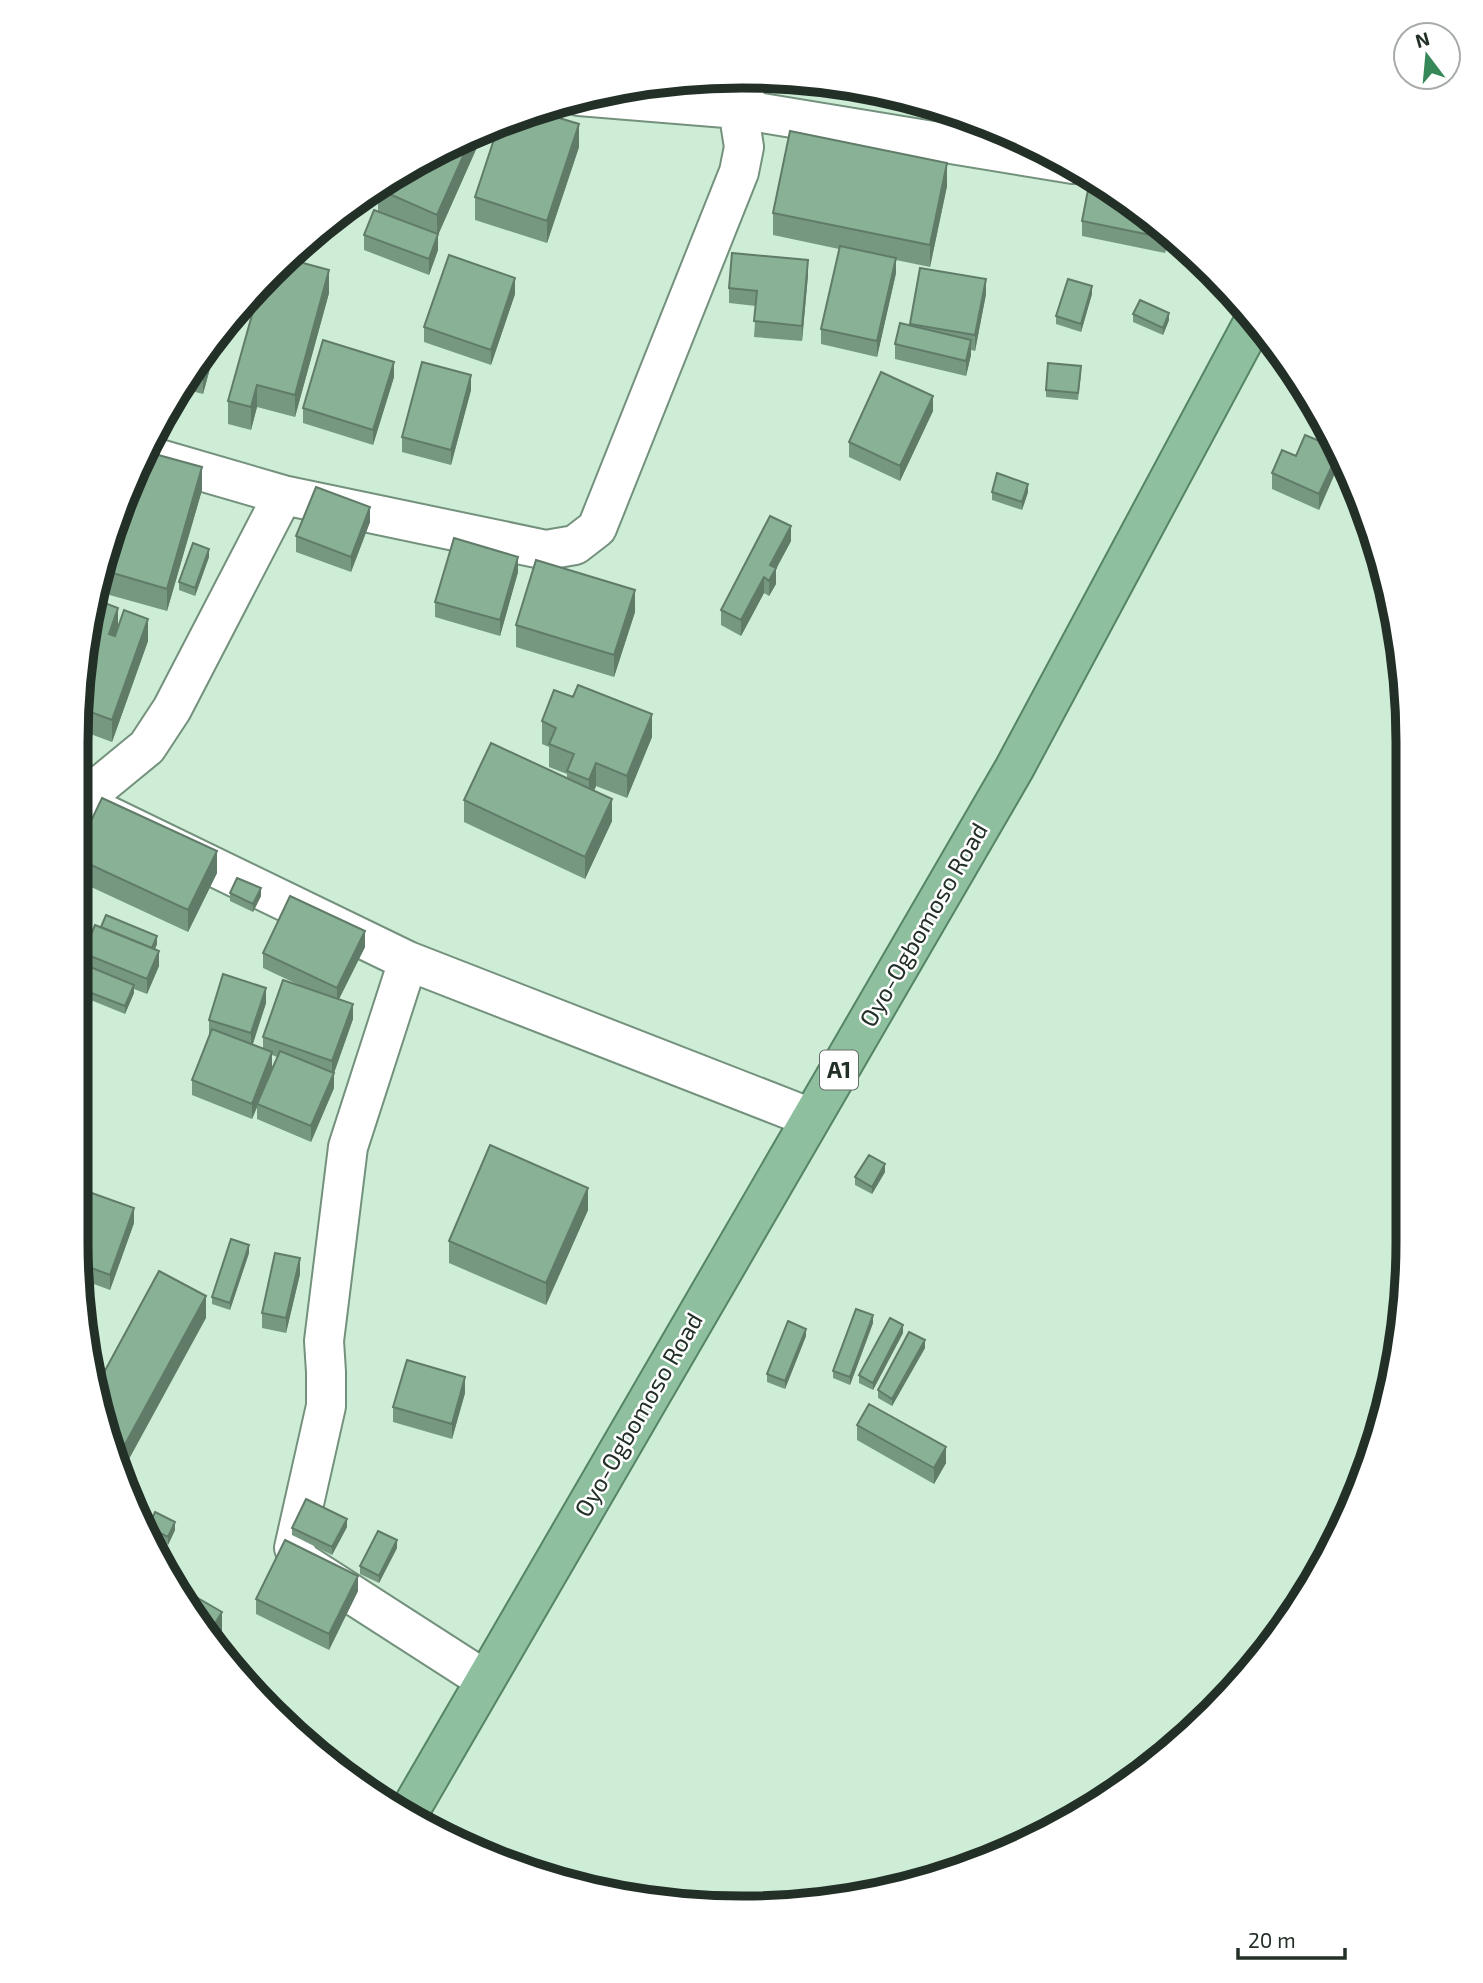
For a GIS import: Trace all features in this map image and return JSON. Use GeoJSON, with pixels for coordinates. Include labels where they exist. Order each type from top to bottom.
{"type":"FeatureCollection","features":[{"type":"Feature","properties":{"kind":"highway","name":"Oyo-Ogbomoso Road"},"geometry":{"type":"LineString","coordinates":[[412,1807],[1014,769],[1249,330]]}},
{"type":"Feature","properties":{"kind":"street"},"geometry":{"type":"LineString","coordinates":[[153,457],[283,495],[546,550],[575,545],[597,528],[738,172],[744,147],[743,94]]}},
{"type":"Feature","properties":{"kind":"street"},"geometry":{"type":"LineString","coordinates":[[643,95],[743,94],[1031,155]]}},
{"type":"Feature","properties":{"kind":"street"},"geometry":{"type":"LineString","coordinates":[[88,799],[146,747],[172,709],[283,495]]}},
{"type":"Feature","properties":{"kind":"street"},"geometry":{"type":"LineString","coordinates":[[88,813],[408,961],[811,1118]]}},
{"type":"Feature","properties":{"kind":"street"},"geometry":{"type":"LineString","coordinates":[[408,961],[348,1147],[324,1341],[326,1406],[294,1548],[300,1561],[485,1680]]}},
{"type":"Feature","properties":{"kind":"building"},"geometry":{"type":"Polygon","coordinates":[[[552,116],[579,124],[547,221],[475,197],[495,135],[552,116]]]}},
{"type":"Feature","properties":{"kind":"building"},"geometry":{"type":"Polygon","coordinates":[[[790,131],[947,163],[930,245],[773,213],[790,131]]]}},
{"type":"Feature","properties":{"kind":"building"},"geometry":{"type":"Polygon","coordinates":[[[467,148],[437,215],[386,193],[467,148]]]}},
{"type":"Feature","properties":{"kind":"building"},"geometry":{"type":"Polygon","coordinates":[[[1088,190],[1105,198],[1156,236],[1082,221],[1088,190]]]}},
{"type":"Feature","properties":{"kind":"building"},"geometry":{"type":"Polygon","coordinates":[[[374,210],[438,234],[429,259],[364,235],[374,210]]]}},
{"type":"Feature","properties":{"kind":"building"},"geometry":{"type":"Polygon","coordinates":[[[840,246],[896,258],[877,341],[821,329],[840,246]]]}},
{"type":"Feature","properties":{"kind":"building"},"geometry":{"type":"Polygon","coordinates":[[[732,253],[808,260],[802,326],[754,321],[757,291],[729,288],[732,253]]]}},
{"type":"Feature","properties":{"kind":"building"},"geometry":{"type":"Polygon","coordinates":[[[449,255],[515,278],[491,350],[424,327],[449,255]]]}},
{"type":"Feature","properties":{"kind":"building"},"geometry":{"type":"Polygon","coordinates":[[[298,262],[329,270],[295,395],[257,385],[251,407],[228,401],[255,305],[298,262]]]}},
{"type":"Feature","properties":{"kind":"building"},"geometry":{"type":"Polygon","coordinates":[[[920,268],[986,279],[975,335],[910,324],[920,268]]]}},
{"type":"Feature","properties":{"kind":"building"},"geometry":{"type":"Polygon","coordinates":[[[1068,279],[1092,286],[1081,324],[1056,316],[1068,279]]]}},
{"type":"Feature","properties":{"kind":"building"},"geometry":{"type":"Polygon","coordinates":[[[1140,300],[1169,313],[1163,328],[1133,314],[1140,300]]]}},
{"type":"Feature","properties":{"kind":"building"},"geometry":{"type":"Polygon","coordinates":[[[900,323],[971,340],[966,361],[895,344],[900,323]]]}},
{"type":"Feature","properties":{"kind":"building"},"geometry":{"type":"Polygon","coordinates":[[[323,340],[394,362],[373,430],[303,408],[323,340]]]}},
{"type":"Feature","properties":{"kind":"building"},"geometry":{"type":"Polygon","coordinates":[[[422,362],[471,375],[451,450],[402,437],[422,362]]]}},
{"type":"Feature","properties":{"kind":"building"},"geometry":{"type":"Polygon","coordinates":[[[1048,363],[1081,366],[1078,393],[1046,390],[1048,363]]]}},
{"type":"Feature","properties":{"kind":"building"},"geometry":{"type":"Polygon","coordinates":[[[206,366],[203,379],[198,378],[206,366]]]}},
{"type":"Feature","properties":{"kind":"building"},"geometry":{"type":"Polygon","coordinates":[[[881,372],[933,396],[900,466],[849,442],[881,372]]]}},
{"type":"Feature","properties":{"kind":"building"},"geometry":{"type":"Polygon","coordinates":[[[1305,435],[1323,442],[1333,463],[1319,494],[1272,473],[1282,450],[1296,456],[1305,435]]]}},
{"type":"Feature","properties":{"kind":"building"},"geometry":{"type":"Polygon","coordinates":[[[154,454],[202,467],[167,589],[110,572],[122,531],[154,454]]]}},
{"type":"Feature","properties":{"kind":"building"},"geometry":{"type":"Polygon","coordinates":[[[997,473],[1028,484],[1022,502],[992,492],[997,473]]]}},
{"type":"Feature","properties":{"kind":"building"},"geometry":{"type":"Polygon","coordinates":[[[316,487],[370,507],[351,557],[296,536],[316,487]]]}},
{"type":"Feature","properties":{"kind":"building"},"geometry":{"type":"Polygon","coordinates":[[[770,516],[791,526],[770,565],[776,568],[769,581],[764,577],[741,620],[721,610],[770,516]]]}},
{"type":"Feature","properties":{"kind":"building"},"geometry":{"type":"Polygon","coordinates":[[[454,538],[518,557],[500,620],[435,602],[454,538]]]}},
{"type":"Feature","properties":{"kind":"building"},"geometry":{"type":"Polygon","coordinates":[[[193,543],[209,549],[195,588],[179,582],[193,543]]]}},
{"type":"Feature","properties":{"kind":"building"},"geometry":{"type":"Polygon","coordinates":[[[536,560],[635,590],[614,655],[516,625],[536,560]]]}},
{"type":"Feature","properties":{"kind":"building"},"geometry":{"type":"Polygon","coordinates":[[[103,602],[118,608],[109,634],[115,636],[124,610],[148,619],[112,720],[89,711],[93,656],[103,602]]]}},
{"type":"Feature","properties":{"kind":"building"},"geometry":{"type":"Polygon","coordinates":[[[578,685],[652,714],[627,776],[596,763],[589,780],[567,771],[574,754],[549,744],[556,728],[542,721],[554,690],[573,697],[578,685]]]}},
{"type":"Feature","properties":{"kind":"building"},"geometry":{"type":"Polygon","coordinates":[[[491,743],[612,799],[585,857],[464,800],[491,743]]]}},
{"type":"Feature","properties":{"kind":"building"},"geometry":{"type":"Polygon","coordinates":[[[102,798],[217,851],[188,910],[88,864],[88,827],[102,798]]]}},
{"type":"Feature","properties":{"kind":"building"},"geometry":{"type":"Polygon","coordinates":[[[237,878],[261,888],[253,904],[230,893],[237,878]]]}},
{"type":"Feature","properties":{"kind":"building"},"geometry":{"type":"Polygon","coordinates":[[[290,896],[365,931],[337,988],[263,953],[290,896]]]}},
{"type":"Feature","properties":{"kind":"building"},"geometry":{"type":"Polygon","coordinates":[[[106,915],[157,936],[152,948],[101,927],[106,915]]]}},
{"type":"Feature","properties":{"kind":"building"},"geometry":{"type":"Polygon","coordinates":[[[95,925],[159,951],[147,979],[88,955],[88,941],[95,925]]]}},
{"type":"Feature","properties":{"kind":"building"},"geometry":{"type":"Polygon","coordinates":[[[88,966],[134,985],[125,1006],[88,992],[88,966]]]}},
{"type":"Feature","properties":{"kind":"building"},"geometry":{"type":"Polygon","coordinates":[[[223,974],[266,988],[251,1033],[209,1020],[223,974]]]}},
{"type":"Feature","properties":{"kind":"building"},"geometry":{"type":"Polygon","coordinates":[[[283,980],[353,1004],[332,1061],[263,1037],[283,980]]]}},
{"type":"Feature","properties":{"kind":"building"},"geometry":{"type":"Polygon","coordinates":[[[212,1029],[272,1052],[252,1104],[192,1080],[212,1029]]]}},
{"type":"Feature","properties":{"kind":"building"},"geometry":{"type":"Polygon","coordinates":[[[280,1051],[334,1073],[311,1126],[257,1104],[280,1051]]]}},
{"type":"Feature","properties":{"kind":"building"},"geometry":{"type":"Polygon","coordinates":[[[490,1145],[588,1188],[546,1283],[449,1241],[490,1145]]]}},
{"type":"Feature","properties":{"kind":"building"},"geometry":{"type":"Polygon","coordinates":[[[869,1155],[885,1164],[872,1187],[855,1177],[869,1155]]]}},
{"type":"Feature","properties":{"kind":"building"},"geometry":{"type":"Polygon","coordinates":[[[88,1192],[134,1208],[110,1275],[89,1267],[88,1192]]]}},
{"type":"Feature","properties":{"kind":"building"},"geometry":{"type":"Polygon","coordinates":[[[231,1239],[249,1245],[230,1303],[212,1297],[231,1239]]]}},
{"type":"Feature","properties":{"kind":"building"},"geometry":{"type":"Polygon","coordinates":[[[275,1253],[300,1258],[286,1318],[262,1313],[275,1253]]]}},
{"type":"Feature","properties":{"kind":"building"},"geometry":{"type":"Polygon","coordinates":[[[159,1271],[206,1296],[122,1451],[102,1376],[159,1271]]]}},
{"type":"Feature","properties":{"kind":"building"},"geometry":{"type":"Polygon","coordinates":[[[856,1309],[873,1315],[850,1377],[833,1371],[856,1309]]]}},
{"type":"Feature","properties":{"kind":"building"},"geometry":{"type":"Polygon","coordinates":[[[890,1318],[903,1325],[873,1383],[859,1375],[890,1318]]]}},
{"type":"Feature","properties":{"kind":"building"},"geometry":{"type":"Polygon","coordinates":[[[788,1321],[806,1329],[785,1381],[767,1374],[788,1321]]]}},
{"type":"Feature","properties":{"kind":"building"},"geometry":{"type":"Polygon","coordinates":[[[909,1332],[925,1340],[892,1399],[878,1390],[909,1332]]]}},
{"type":"Feature","properties":{"kind":"building"},"geometry":{"type":"Polygon","coordinates":[[[407,1360],[465,1377],[452,1424],[393,1407],[407,1360]]]}},
{"type":"Feature","properties":{"kind":"building"},"geometry":{"type":"Polygon","coordinates":[[[869,1404],[946,1447],[934,1468],[857,1425],[869,1404]]]}},
{"type":"Feature","properties":{"kind":"building"},"geometry":{"type":"Polygon","coordinates":[[[306,1499],[347,1519],[332,1547],[292,1528],[306,1499]]]}},
{"type":"Feature","properties":{"kind":"building"},"geometry":{"type":"Polygon","coordinates":[[[155,1512],[175,1522],[168,1537],[155,1530],[151,1521],[155,1512]]]}},
{"type":"Feature","properties":{"kind":"building"},"geometry":{"type":"Polygon","coordinates":[[[378,1531],[397,1540],[379,1576],[360,1566],[378,1531]]]}},
{"type":"Feature","properties":{"kind":"building"},"geometry":{"type":"Polygon","coordinates":[[[285,1540],[358,1576],[329,1634],[256,1599],[285,1540]]]}},
{"type":"Feature","properties":{"kind":"building"},"geometry":{"type":"Polygon","coordinates":[[[191,1594],[222,1612],[213,1626],[191,1594]]]}}]}
